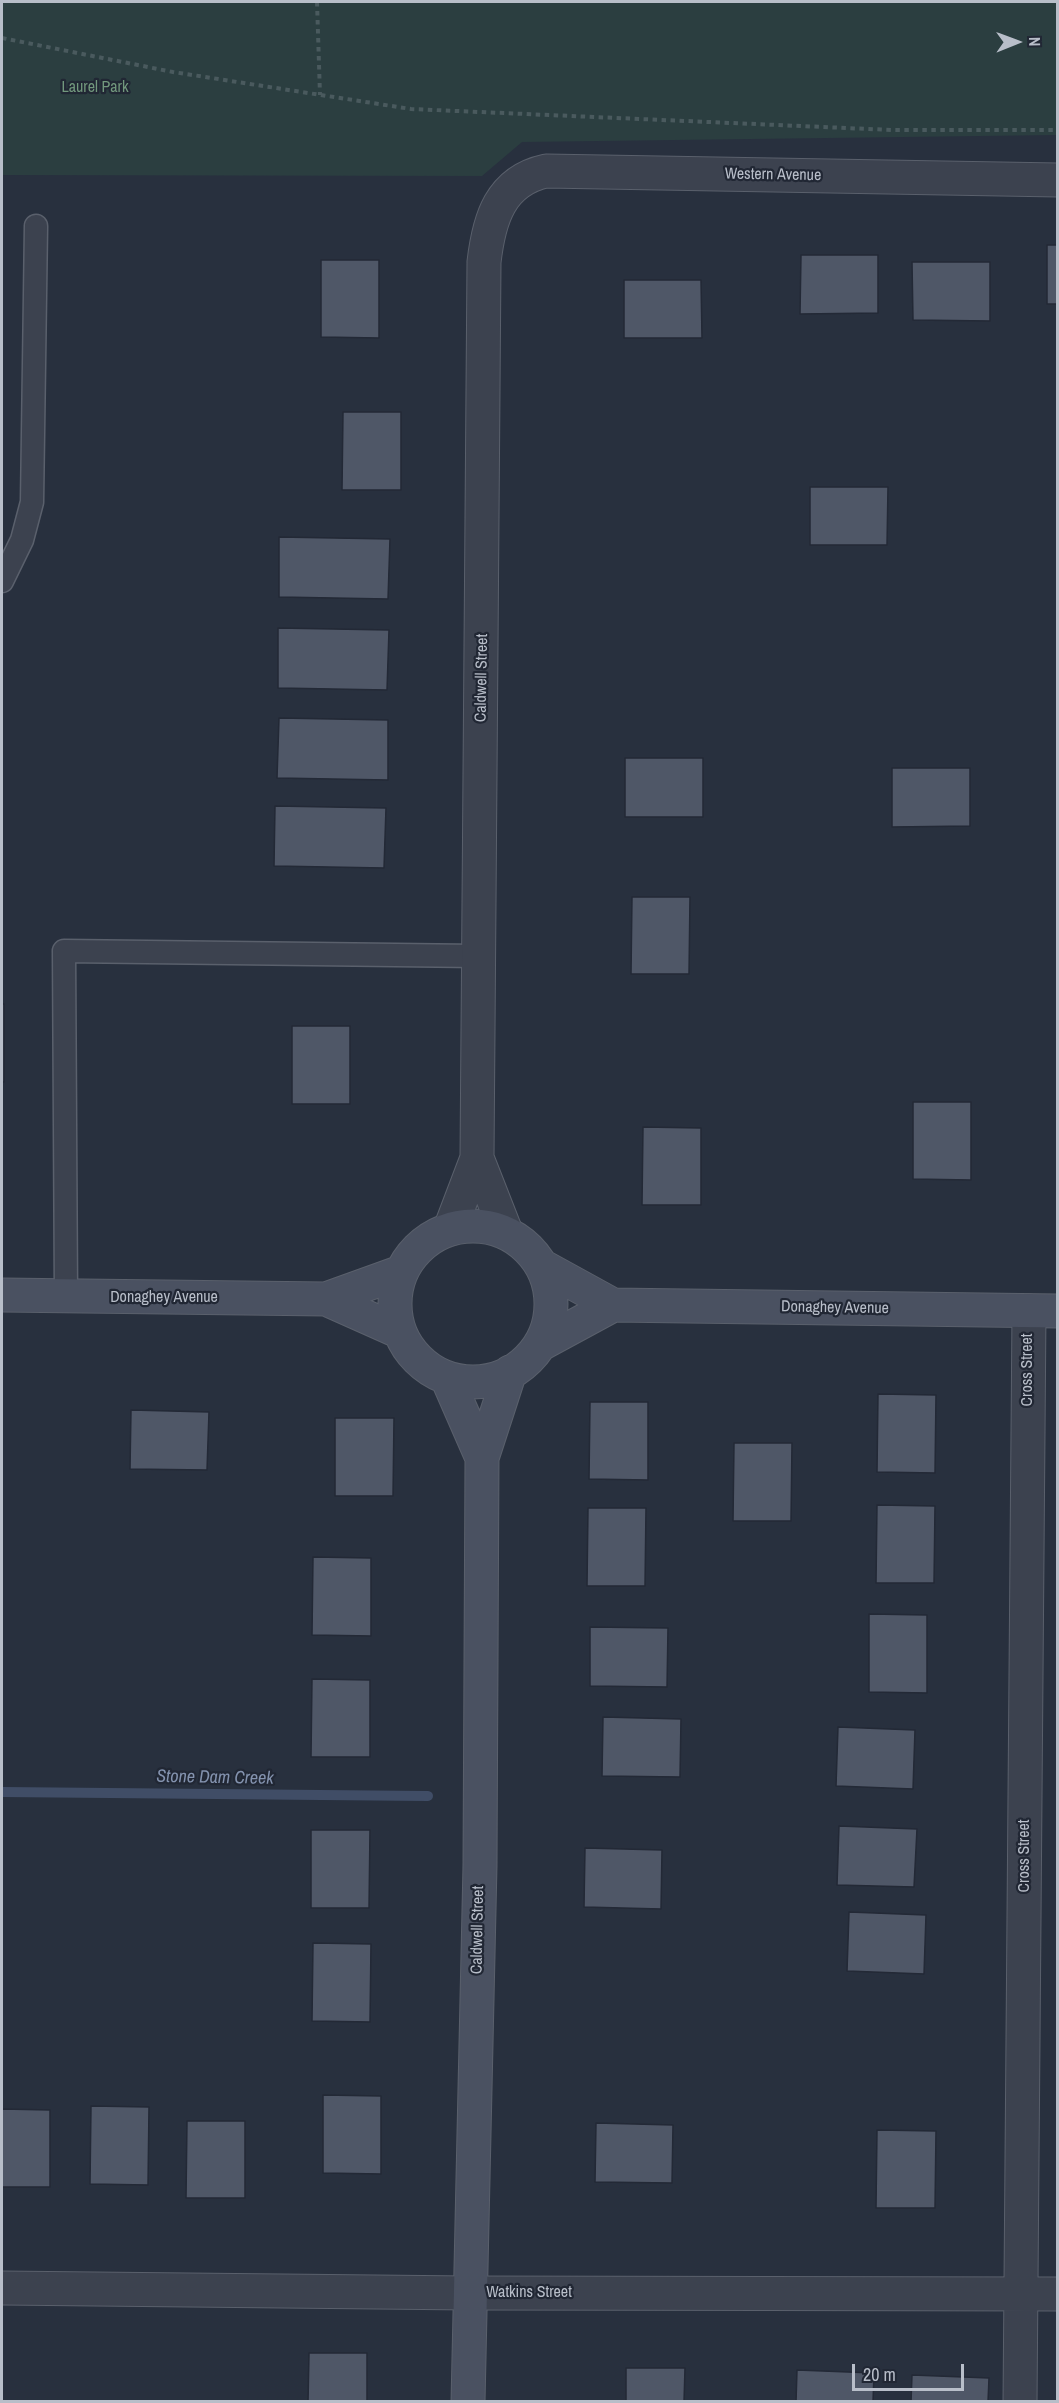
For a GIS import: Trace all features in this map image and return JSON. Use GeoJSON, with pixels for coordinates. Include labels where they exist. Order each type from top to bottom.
{"type":"FeatureCollection","features":[{"type":"Feature","properties":{"kind":"main road"},"geometry":{"type":"LineString","coordinates":[[482,1225],[506,1232],[526,1245],[542,1266],[551,1292],[550,1319],[541,1344],[523,1365],[500,1378],[473,1383],[447,1378],[423,1365],[405,1345],[396,1322],[394,1296],[400,1272],[414,1251],[434,1235],[457,1226],[482,1225]]}},
{"type":"Feature","properties":{"kind":"main road","name":"Donaghey Avenue"},"geometry":{"type":"LineString","coordinates":[[542,1266],[613,1305],[1043,1311]]}},
{"type":"Feature","properties":{"kind":"main road","name":"Donaghey Avenue"},"geometry":{"type":"LineString","coordinates":[[2,1295],[326,1299],[400,1272]]}},
{"type":"Feature","properties":{"kind":"main road","name":"Donaghey Avenue"},"geometry":{"type":"LineString","coordinates":[[326,1299],[400,1332]]}},
{"type":"Feature","properties":{"kind":"main road","name":"Donaghey Avenue"},"geometry":{"type":"LineString","coordinates":[[541,1344],[613,1305]]}},
{"type":"Feature","properties":{"kind":"main road","name":"Caldwell Street"},"geometry":{"type":"LineString","coordinates":[[468,2402],[480,1865],[482,1458],[510,1372]]}},
{"type":"Feature","properties":{"kind":"main road","name":"Caldwell Street"},"geometry":{"type":"LineString","coordinates":[[447,1378],[482,1458]]}},
{"type":"Feature","properties":{"kind":"street","name":"Western Avenue"},"geometry":{"type":"LineString","coordinates":[[500,201],[518,182],[529,175],[546,171],[1058,180]]}},
{"type":"Feature","properties":{"kind":"street","name":"Caldwell Street"},"geometry":{"type":"LineString","coordinates":[[450,1229],[477,1158],[484,262],[486,238],[500,201]]}},
{"type":"Feature","properties":{"kind":"street","name":"Caldwell Street"},"geometry":{"type":"LineString","coordinates":[[477,1158],[506,1232]]}},
{"type":"Feature","properties":{"kind":"street","name":"Cross Street"},"geometry":{"type":"LineString","coordinates":[[1020,2402],[1043,1311]]}},
{"type":"Feature","properties":{"kind":"street","name":"Watkins Street"},"geometry":{"type":"LineString","coordinates":[[2,2288],[469,2293],[1058,2294]]}},
{"type":"Feature","properties":{"kind":"lane"},"geometry":{"type":"LineString","coordinates":[[2,581],[22,540],[32,502],[36,226]]}},
{"type":"Feature","properties":{"kind":"lane"},"geometry":{"type":"LineString","coordinates":[[66,1297],[64,951],[478,956]]}},
{"type":"Feature","properties":{"kind":"path"},"geometry":{"type":"LineString","coordinates":[[317,2],[320,95]]}},
{"type":"Feature","properties":{"kind":"path"},"geometry":{"type":"LineString","coordinates":[[2,38],[173,72],[411,109],[892,130],[1058,130]]}},
{"type":"Feature","properties":{"kind":"green space","name":"Laurel Park"},"geometry":{"type":"Polygon","coordinates":[[[2,2],[1057,2],[1057,135],[522,142],[482,176],[2,175],[2,2]]]}},
{"type":"Feature","properties":{"kind":"building"},"geometry":{"type":"Polygon","coordinates":[[[1047,245],[1058,245],[1058,304],[1047,304],[1047,245]]]}},
{"type":"Feature","properties":{"kind":"building"},"geometry":{"type":"Polygon","coordinates":[[[801,255],[878,255],[878,313],[800,314],[801,255]]]}},
{"type":"Feature","properties":{"kind":"building"},"geometry":{"type":"Polygon","coordinates":[[[321,260],[379,260],[379,338],[321,337],[321,260]]]}},
{"type":"Feature","properties":{"kind":"building"},"geometry":{"type":"Polygon","coordinates":[[[912,262],[990,262],[990,321],[913,320],[912,262]]]}},
{"type":"Feature","properties":{"kind":"building"},"geometry":{"type":"Polygon","coordinates":[[[624,280],[701,280],[702,338],[624,338],[624,280]]]}},
{"type":"Feature","properties":{"kind":"building"},"geometry":{"type":"Polygon","coordinates":[[[343,412],[401,412],[401,490],[342,490],[343,412]]]}},
{"type":"Feature","properties":{"kind":"building"},"geometry":{"type":"Polygon","coordinates":[[[810,487],[888,487],[887,545],[810,545],[810,487]]]}},
{"type":"Feature","properties":{"kind":"building"},"geometry":{"type":"Polygon","coordinates":[[[279,537],[390,539],[388,599],[279,597],[279,537]]]}},
{"type":"Feature","properties":{"kind":"building"},"geometry":{"type":"Polygon","coordinates":[[[278,628],[389,630],[387,690],[278,688],[278,628]]]}},
{"type":"Feature","properties":{"kind":"building"},"geometry":{"type":"Polygon","coordinates":[[[279,718],[388,720],[388,780],[277,778],[279,718]]]}},
{"type":"Feature","properties":{"kind":"building"},"geometry":{"type":"Polygon","coordinates":[[[625,758],[703,758],[703,817],[625,817],[625,758]]]}},
{"type":"Feature","properties":{"kind":"building"},"geometry":{"type":"Polygon","coordinates":[[[892,768],[970,768],[970,826],[892,827],[892,768]]]}},
{"type":"Feature","properties":{"kind":"building"},"geometry":{"type":"Polygon","coordinates":[[[275,806],[386,808],[384,868],[274,866],[275,806]]]}},
{"type":"Feature","properties":{"kind":"building"},"geometry":{"type":"Polygon","coordinates":[[[632,897],[690,897],[689,974],[631,974],[632,897]]]}},
{"type":"Feature","properties":{"kind":"building"},"geometry":{"type":"Polygon","coordinates":[[[2,1004],[4,1004],[4,1082],[2,1082],[2,1004]]]}},
{"type":"Feature","properties":{"kind":"building"},"geometry":{"type":"Polygon","coordinates":[[[292,1026],[350,1026],[350,1104],[292,1104],[292,1026]]]}},
{"type":"Feature","properties":{"kind":"building"},"geometry":{"type":"Polygon","coordinates":[[[913,1102],[971,1102],[971,1180],[913,1179],[913,1102]]]}},
{"type":"Feature","properties":{"kind":"building"},"geometry":{"type":"Polygon","coordinates":[[[643,1127],[701,1128],[701,1205],[642,1205],[643,1127]]]}},
{"type":"Feature","properties":{"kind":"building"},"geometry":{"type":"Polygon","coordinates":[[[878,1394],[936,1395],[935,1473],[877,1472],[878,1394]]]}},
{"type":"Feature","properties":{"kind":"building"},"geometry":{"type":"Polygon","coordinates":[[[590,1402],[648,1402],[648,1480],[589,1479],[590,1402]]]}},
{"type":"Feature","properties":{"kind":"building"},"geometry":{"type":"Polygon","coordinates":[[[131,1410],[209,1412],[207,1470],[130,1469],[131,1410]]]}},
{"type":"Feature","properties":{"kind":"building"},"geometry":{"type":"Polygon","coordinates":[[[335,1418],[394,1418],[393,1496],[335,1496],[335,1418]]]}},
{"type":"Feature","properties":{"kind":"building"},"geometry":{"type":"Polygon","coordinates":[[[734,1443],[792,1443],[791,1521],[733,1521],[734,1443]]]}},
{"type":"Feature","properties":{"kind":"building"},"geometry":{"type":"Polygon","coordinates":[[[877,1505],[935,1506],[934,1583],[876,1583],[877,1505]]]}},
{"type":"Feature","properties":{"kind":"building"},"geometry":{"type":"Polygon","coordinates":[[[588,1508],[646,1508],[645,1586],[587,1586],[588,1508]]]}},
{"type":"Feature","properties":{"kind":"building"},"geometry":{"type":"Polygon","coordinates":[[[313,1557],[371,1558],[371,1636],[312,1635],[313,1557]]]}},
{"type":"Feature","properties":{"kind":"building"},"geometry":{"type":"Polygon","coordinates":[[[869,1614],[927,1615],[927,1693],[869,1692],[869,1614]]]}},
{"type":"Feature","properties":{"kind":"building"},"geometry":{"type":"Polygon","coordinates":[[[590,1627],[668,1628],[667,1687],[590,1686],[590,1627]]]}},
{"type":"Feature","properties":{"kind":"building"},"geometry":{"type":"Polygon","coordinates":[[[312,1679],[370,1680],[370,1757],[311,1757],[312,1679]]]}},
{"type":"Feature","properties":{"kind":"building"},"geometry":{"type":"Polygon","coordinates":[[[603,1717],[681,1719],[680,1777],[602,1776],[603,1717]]]}},
{"type":"Feature","properties":{"kind":"building"},"geometry":{"type":"Polygon","coordinates":[[[838,1727],[915,1730],[913,1789],[836,1786],[838,1727]]]}},
{"type":"Feature","properties":{"kind":"building"},"geometry":{"type":"Polygon","coordinates":[[[839,1826],[917,1829],[914,1887],[837,1885],[839,1826]]]}},
{"type":"Feature","properties":{"kind":"building"},"geometry":{"type":"Polygon","coordinates":[[[311,1830],[370,1830],[369,1908],[311,1908],[311,1830]]]}},
{"type":"Feature","properties":{"kind":"building"},"geometry":{"type":"Polygon","coordinates":[[[585,1848],[662,1850],[661,1909],[584,1907],[585,1848]]]}},
{"type":"Feature","properties":{"kind":"building"},"geometry":{"type":"Polygon","coordinates":[[[849,1912],[926,1915],[924,1974],[847,1971],[849,1912]]]}},
{"type":"Feature","properties":{"kind":"building"},"geometry":{"type":"Polygon","coordinates":[[[313,1943],[371,1944],[370,2022],[312,2021],[313,1943]]]}},
{"type":"Feature","properties":{"kind":"building"},"geometry":{"type":"Polygon","coordinates":[[[323,2095],[381,2096],[381,2174],[323,2173],[323,2095]]]}},
{"type":"Feature","properties":{"kind":"building"},"geometry":{"type":"Polygon","coordinates":[[[91,2106],[149,2107],[148,2185],[90,2184],[91,2106]]]}},
{"type":"Feature","properties":{"kind":"building"},"geometry":{"type":"Polygon","coordinates":[[[2,2109],[50,2110],[50,2187],[2,2187],[2,2109]]]}},
{"type":"Feature","properties":{"kind":"building"},"geometry":{"type":"Polygon","coordinates":[[[187,2121],[245,2121],[245,2198],[186,2198],[187,2121]]]}},
{"type":"Feature","properties":{"kind":"building"},"geometry":{"type":"Polygon","coordinates":[[[596,2123],[673,2125],[672,2183],[595,2182],[596,2123]]]}},
{"type":"Feature","properties":{"kind":"building"},"geometry":{"type":"Polygon","coordinates":[[[877,2130],[936,2131],[935,2208],[876,2208],[877,2130]]]}},
{"type":"Feature","properties":{"kind":"building"},"geometry":{"type":"Polygon","coordinates":[[[309,2353],[367,2353],[367,2402],[308,2402],[309,2353]]]}},
{"type":"Feature","properties":{"kind":"building"},"geometry":{"type":"Polygon","coordinates":[[[626,2368],[685,2368],[684,2402],[626,2402],[626,2368]]]}},
{"type":"Feature","properties":{"kind":"building"},"geometry":{"type":"Polygon","coordinates":[[[797,2370],[874,2373],[873,2402],[796,2402],[797,2370]]]}},
{"type":"Feature","properties":{"kind":"building"},"geometry":{"type":"Polygon","coordinates":[[[912,2375],[989,2378],[988,2402],[911,2402],[912,2375]]]}},
{"type":"Feature","properties":{"kind":"waterway","name":"Stone Dam Creek"},"geometry":{"type":"LineString","coordinates":[[2,1792],[428,1796]]}}]}
